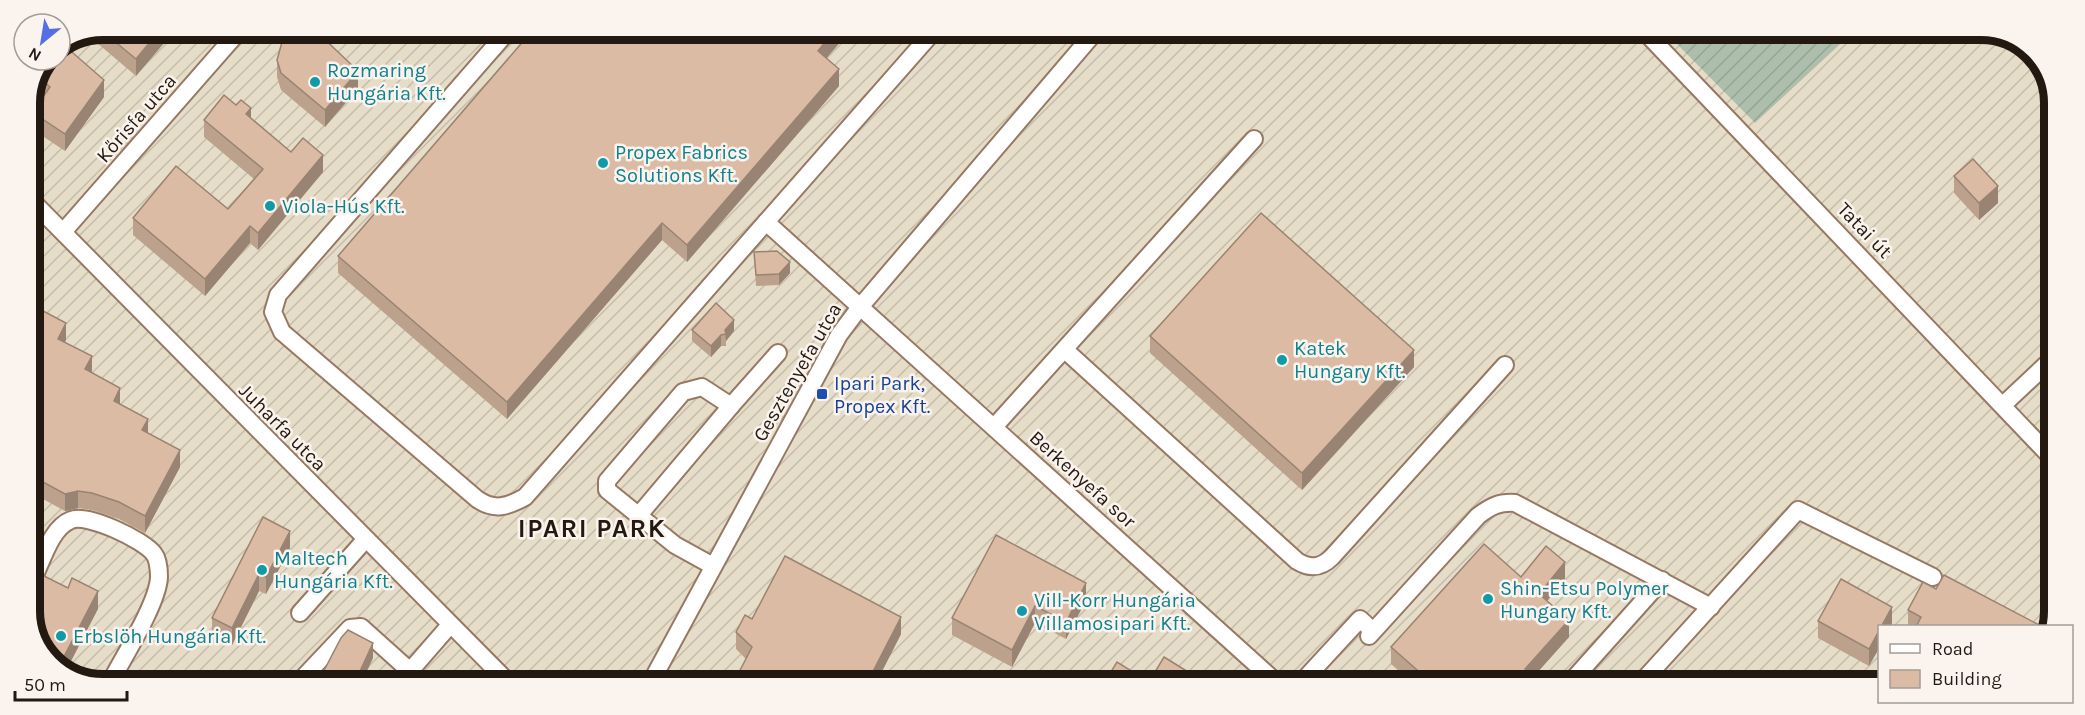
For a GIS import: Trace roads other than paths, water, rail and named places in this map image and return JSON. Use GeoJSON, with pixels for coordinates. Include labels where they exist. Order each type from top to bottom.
{"type":"FeatureCollection","features":[{"type":"Feature","properties":{"kind":"street","name":"Kőrisfa utca"},"geometry":{"type":"LineString","coordinates":[[63,232],[230,41]]}},
{"type":"Feature","properties":{"kind":"street"},"geometry":{"type":"LineString","coordinates":[[499,41],[278,295],[273,312],[282,332],[487,506],[511,505],[525,497],[925,41]]}},
{"type":"Feature","properties":{"kind":"street","name":"Gesztenyefa utca"},"geometry":{"type":"LineString","coordinates":[[655,674],[839,335],[860,307],[1087,41]]}},
{"type":"Feature","properties":{"kind":"street","name":"Tatai út"},"geometry":{"type":"LineString","coordinates":[[1654,41],[2044,449]]}},
{"type":"Feature","properties":{"kind":"street"},"geometry":{"type":"LineString","coordinates":[[994,427],[1254,139]]}},
{"type":"Feature","properties":{"kind":"street","name":"Juharfa utca"},"geometry":{"type":"LineString","coordinates":[[41,210],[500,674]]}},
{"type":"Feature","properties":{"kind":"street","name":"Berkenyefa sor"},"geometry":{"type":"LineString","coordinates":[[766,222],[1267,674]]}},
{"type":"Feature","properties":{"kind":"street"},"geometry":{"type":"LineString","coordinates":[[1065,350],[1297,561],[1311,567],[1325,564],[1332,558],[1506,365]]}},
{"type":"Feature","properties":{"kind":"street"},"geometry":{"type":"LineString","coordinates":[[639,515],[778,353]]}},
{"type":"Feature","properties":{"kind":"street"},"geometry":{"type":"LineString","coordinates":[[2003,405],[2044,366]]}},
{"type":"Feature","properties":{"kind":"street"},"geometry":{"type":"LineString","coordinates":[[713,566],[675,545],[607,490],[607,481],[683,392],[689,388],[702,387],[731,406]]}},
{"type":"Feature","properties":{"kind":"street"},"geometry":{"type":"LineString","coordinates":[[1309,674],[1360,619],[1371,634],[1478,516],[1497,504],[1515,503],[1711,607]]}},
{"type":"Feature","properties":{"kind":"street"},"geometry":{"type":"LineString","coordinates":[[1649,674],[1798,510],[1933,578]]}},
{"type":"Feature","properties":{"kind":"street"},"geometry":{"type":"LineString","coordinates":[[41,563],[57,530],[72,519],[92,519],[140,543],[155,555],[159,575],[157,592],[115,674]]}},
{"type":"Feature","properties":{"kind":"street"},"geometry":{"type":"LineString","coordinates":[[300,613],[365,540]]}},
{"type":"Feature","properties":{"kind":"street"},"geometry":{"type":"LineString","coordinates":[[1578,674],[1662,580]]}},
{"type":"Feature","properties":{"kind":"street"},"geometry":{"type":"LineString","coordinates":[[410,674],[450,625]]}},
{"type":"Feature","properties":{"kind":"street"},"geometry":{"type":"LineString","coordinates":[[307,674],[350,628],[362,627],[406,674]]}},
{"type":"Feature","properties":{"kind":"place","name":"Rozmaring Hungária Kft."},"geometry":{"type":"Point","coordinates":[315,82]}},
{"type":"Feature","properties":{"kind":"place","name":"Propex Fabrics Solutions Kft."},"geometry":{"type":"Point","coordinates":[603,163]}},
{"type":"Feature","properties":{"kind":"place","name":"Viola-Hús Kft."},"geometry":{"type":"Point","coordinates":[270,206]}},
{"type":"Feature","properties":{"kind":"place","name":"Katek Hungary Kft."},"geometry":{"type":"Point","coordinates":[1282,360]}},
{"type":"Feature","properties":{"kind":"place","name":"Ipari Park, Propex Kft."},"geometry":{"type":"Point","coordinates":[822,394]}},
{"type":"Feature","properties":{"kind":"place","name":"Maltech Hungária Kft."},"geometry":{"type":"Point","coordinates":[262,570]}},
{"type":"Feature","properties":{"kind":"place","name":"Shin-Etsu Polymer Hungary Kft."},"geometry":{"type":"Point","coordinates":[1488,599]}},
{"type":"Feature","properties":{"kind":"place","name":"Vill-Korr Hungária Villamosipari Kft."},"geometry":{"type":"Point","coordinates":[1022,611]}},
{"type":"Feature","properties":{"kind":"place","name":"Erbslöh Hungária Kft."},"geometry":{"type":"Point","coordinates":[61,636]}},
{"type":"Feature","properties":{"kind":"district","name":"IPARI PARK"},"geometry":{"type":"Point","coordinates":[592,528]}}]}
